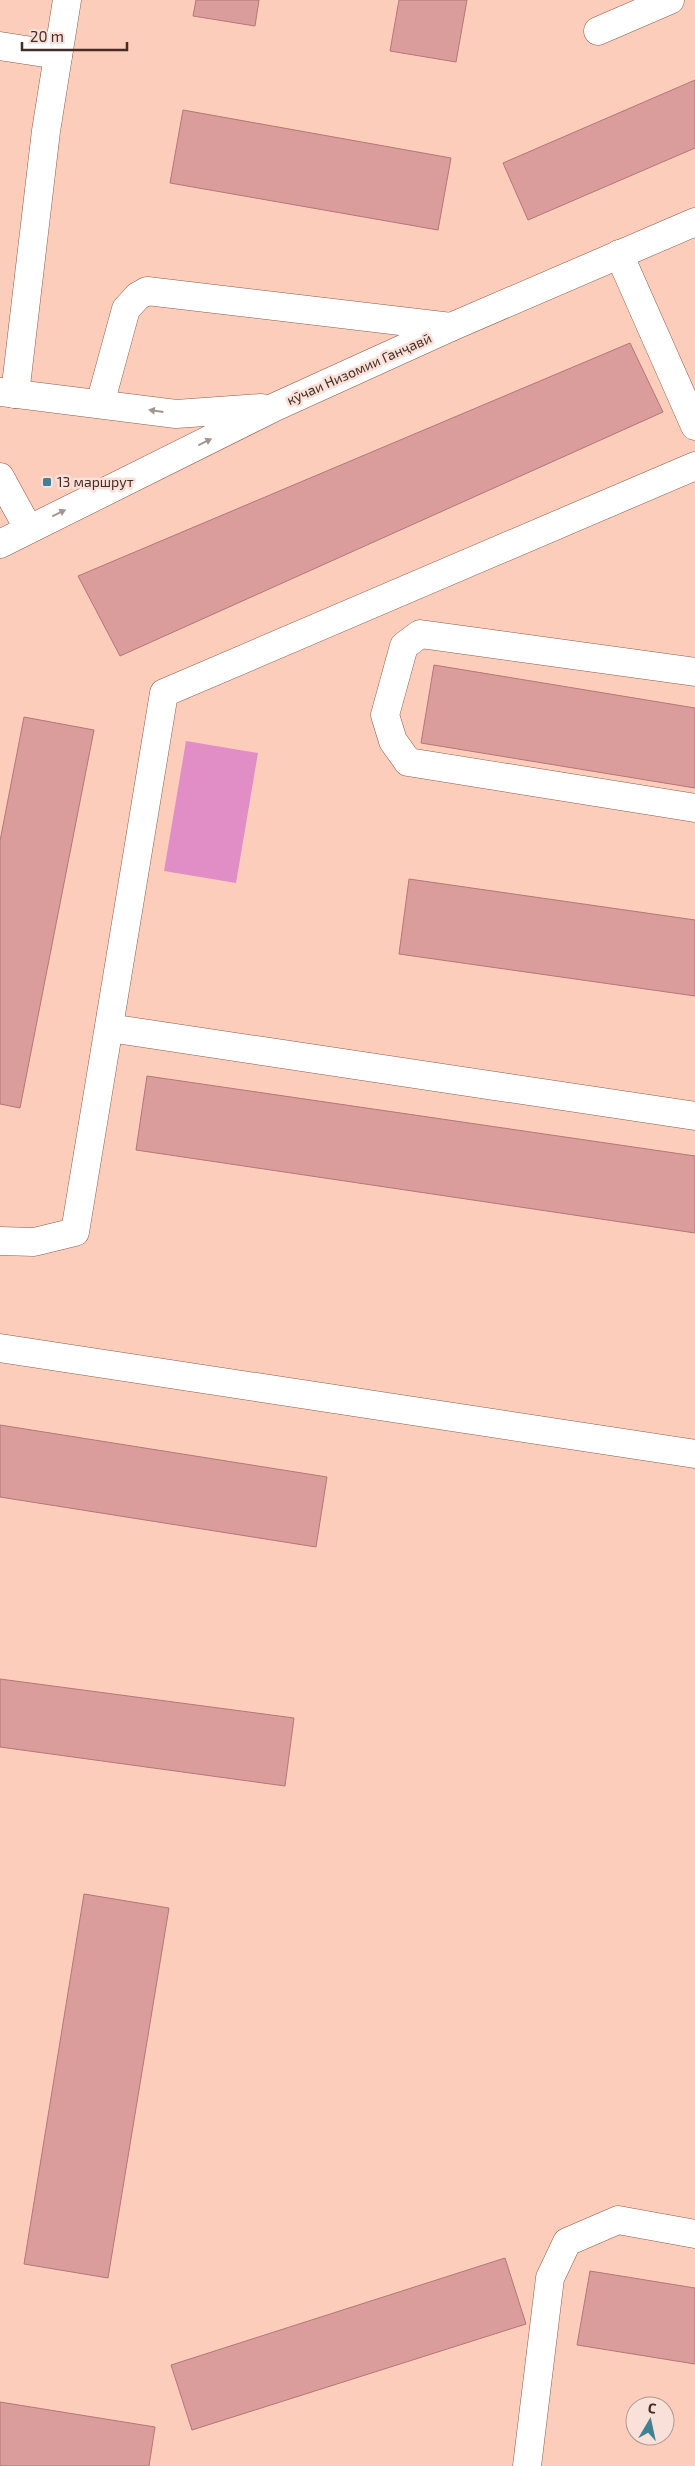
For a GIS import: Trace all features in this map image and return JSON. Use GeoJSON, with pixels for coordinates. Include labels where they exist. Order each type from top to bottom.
{"type":"FeatureCollection","features":[{"type":"Feature","properties":{"kind":"street"},"geometry":{"type":"LineString","coordinates":[[66,0],[7,393],[176,414],[275,407]]}},
{"type":"Feature","properties":{"kind":"street"},"geometry":{"type":"LineString","coordinates":[[598,30],[670,0]]}},
{"type":"Feature","properties":{"kind":"street"},"geometry":{"type":"LineString","coordinates":[[0,46],[58,55]]}},
{"type":"Feature","properties":{"kind":"street","name":"кӯчаи Низомии Ганҷавӣ"},"geometry":{"type":"LineString","coordinates":[[0,544],[28,528],[275,407],[451,327],[695,222]]}},
{"type":"Feature","properties":{"kind":"street"},"geometry":{"type":"LineString","coordinates":[[619,254],[695,426]]}},
{"type":"Feature","properties":{"kind":"street"},"geometry":{"type":"LineString","coordinates":[[100,404],[126,309],[138,296],[147,291],[451,327]]}},
{"type":"Feature","properties":{"kind":"street"},"geometry":{"type":"LineString","coordinates":[[0,1241],[34,1242],[75,1232],[164,693],[695,466]]}},
{"type":"Feature","properties":{"kind":"street"},"geometry":{"type":"LineString","coordinates":[[0,477],[28,528]]}},
{"type":"Feature","properties":{"kind":"street"},"geometry":{"type":"LineString","coordinates":[[695,672],[420,634],[404,646],[385,715],[393,741],[408,762],[695,808]]}},
{"type":"Feature","properties":{"kind":"street"},"geometry":{"type":"LineString","coordinates":[[109,1028],[695,1116]]}},
{"type":"Feature","properties":{"kind":"street"},"geometry":{"type":"LineString","coordinates":[[0,1348],[695,1454]]}},
{"type":"Feature","properties":{"kind":"street"},"geometry":{"type":"LineString","coordinates":[[527,2466],[550,2278],[567,2242],[618,2220],[695,2234]]}},
{"type":"Feature","properties":{"kind":"shaded area"},"geometry":{"type":"Polygon","coordinates":[[[186,741],[258,753],[236,883],[164,871],[186,741]]]}},
{"type":"Feature","properties":{"kind":"building"},"geometry":{"type":"Polygon","coordinates":[[[196,0],[259,0],[255,26],[193,16],[196,0]]]}},
{"type":"Feature","properties":{"kind":"building"},"geometry":{"type":"Polygon","coordinates":[[[399,0],[467,0],[456,62],[390,51],[399,0]]]}},
{"type":"Feature","properties":{"kind":"building"},"geometry":{"type":"Polygon","coordinates":[[[695,80],[695,148],[528,220],[503,163],[695,80]]]}},
{"type":"Feature","properties":{"kind":"building"},"geometry":{"type":"Polygon","coordinates":[[[183,110],[451,158],[438,230],[170,183],[183,110]]]}},
{"type":"Feature","properties":{"kind":"building"},"geometry":{"type":"Polygon","coordinates":[[[630,343],[663,412],[120,656],[78,576],[630,343]]]}},
{"type":"Feature","properties":{"kind":"building"},"geometry":{"type":"Polygon","coordinates":[[[434,665],[695,708],[695,788],[421,743],[434,665]]]}},
{"type":"Feature","properties":{"kind":"building"},"geometry":{"type":"Polygon","coordinates":[[[24,717],[94,730],[20,1108],[0,1104],[0,841],[24,717]]]}},
{"type":"Feature","properties":{"kind":"building"},"geometry":{"type":"Polygon","coordinates":[[[409,879],[695,920],[695,996],[399,954],[409,879]]]}},
{"type":"Feature","properties":{"kind":"building"},"geometry":{"type":"Polygon","coordinates":[[[147,1076],[695,1156],[695,1233],[136,1150],[147,1076]]]}},
{"type":"Feature","properties":{"kind":"building"},"geometry":{"type":"Polygon","coordinates":[[[0,1425],[327,1477],[316,1547],[0,1497],[0,1425]]]}},
{"type":"Feature","properties":{"kind":"building"},"geometry":{"type":"Polygon","coordinates":[[[0,1679],[294,1718],[285,1786],[0,1747],[0,1679]]]}},
{"type":"Feature","properties":{"kind":"building"},"geometry":{"type":"Polygon","coordinates":[[[84,1894],[169,1908],[108,2278],[24,2264],[84,1894]]]}},
{"type":"Feature","properties":{"kind":"building"},"geometry":{"type":"Polygon","coordinates":[[[505,2258],[526,2324],[192,2430],[171,2365],[505,2258]]]}},
{"type":"Feature","properties":{"kind":"building"},"geometry":{"type":"Polygon","coordinates":[[[590,2271],[695,2288],[695,2364],[577,2345],[590,2271]]]}},
{"type":"Feature","properties":{"kind":"building"},"geometry":{"type":"Polygon","coordinates":[[[0,2402],[155,2427],[149,2466],[0,2466],[0,2402]]]}},
{"type":"Feature","properties":{"kind":"place","name":"13 маршрут"},"geometry":{"type":"Point","coordinates":[47,482]}}]}
